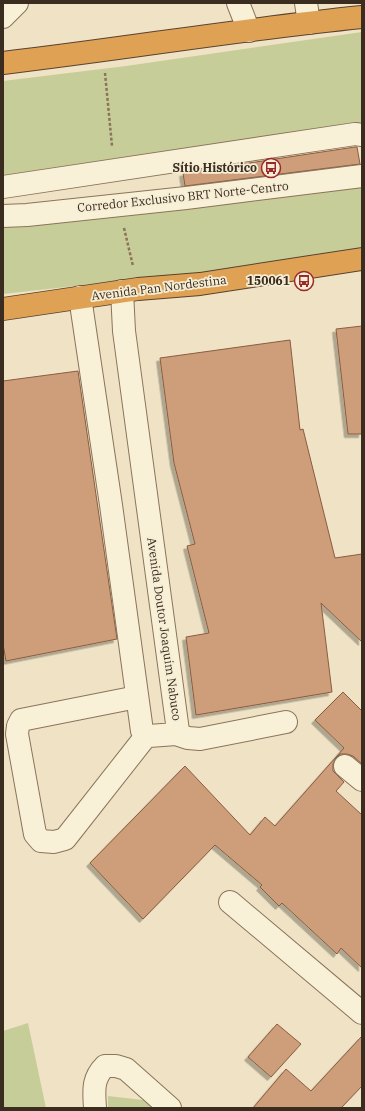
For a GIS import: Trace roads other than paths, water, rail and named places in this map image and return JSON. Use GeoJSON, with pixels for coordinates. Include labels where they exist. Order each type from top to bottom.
{"type":"FeatureCollection","features":[{"type":"Feature","properties":{"kind":"highway"},"geometry":{"type":"LineString","coordinates":[[3,63],[249,31],[308,13],[362,18]]}},
{"type":"Feature","properties":{"kind":"highway","name":"Avenida Pan Nordestina"},"geometry":{"type":"LineString","coordinates":[[3,309],[122,291],[200,284],[362,259]]}},
{"type":"Feature","properties":{"kind":"street"},"geometry":{"type":"LineString","coordinates":[[3,17],[17,3]]}},
{"type":"Feature","properties":{"kind":"street"},"geometry":{"type":"LineString","coordinates":[[238,3],[249,31]]}},
{"type":"Feature","properties":{"kind":"street"},"geometry":{"type":"LineString","coordinates":[[3,187],[268,147],[362,135]]}},
{"type":"Feature","properties":{"kind":"street","name":"Corredor Exclusivo BRT Norte-Centro"},"geometry":{"type":"LineString","coordinates":[[3,216],[186,198],[362,176]]}},
{"type":"Feature","properties":{"kind":"street","name":"Avenida Doutor Joaquim Nabuco"},"geometry":{"type":"LineString","coordinates":[[122,291],[124,331],[178,731],[176,734],[146,736]]}},
{"type":"Feature","properties":{"kind":"street"},"geometry":{"type":"LineString","coordinates":[[80,297],[111,505],[142,731],[146,736],[65,839],[54,842],[41,841],[35,834],[17,734],[18,726],[22,720],[137,697]]}},
{"type":"Feature","properties":{"kind":"street"},"geometry":{"type":"LineString","coordinates":[[176,734],[188,738],[200,739],[286,722]]}},
{"type":"Feature","properties":{"kind":"street"},"geometry":{"type":"LineString","coordinates":[[345,766],[362,780]]}},
{"type":"Feature","properties":{"kind":"street"},"geometry":{"type":"LineString","coordinates":[[230,902],[362,1013]]}},
{"type":"Feature","properties":{"kind":"street"},"geometry":{"type":"LineString","coordinates":[[94,1098],[99,1072],[105,1066],[116,1066],[126,1069],[170,1108]]}},
{"type":"Feature","properties":{"kind":"place","name":"Sítio Histórico"},"geometry":{"type":"Point","coordinates":[271,168]}},
{"type":"Feature","properties":{"kind":"place","name":"150061"},"geometry":{"type":"Point","coordinates":[304,281]}}]}
